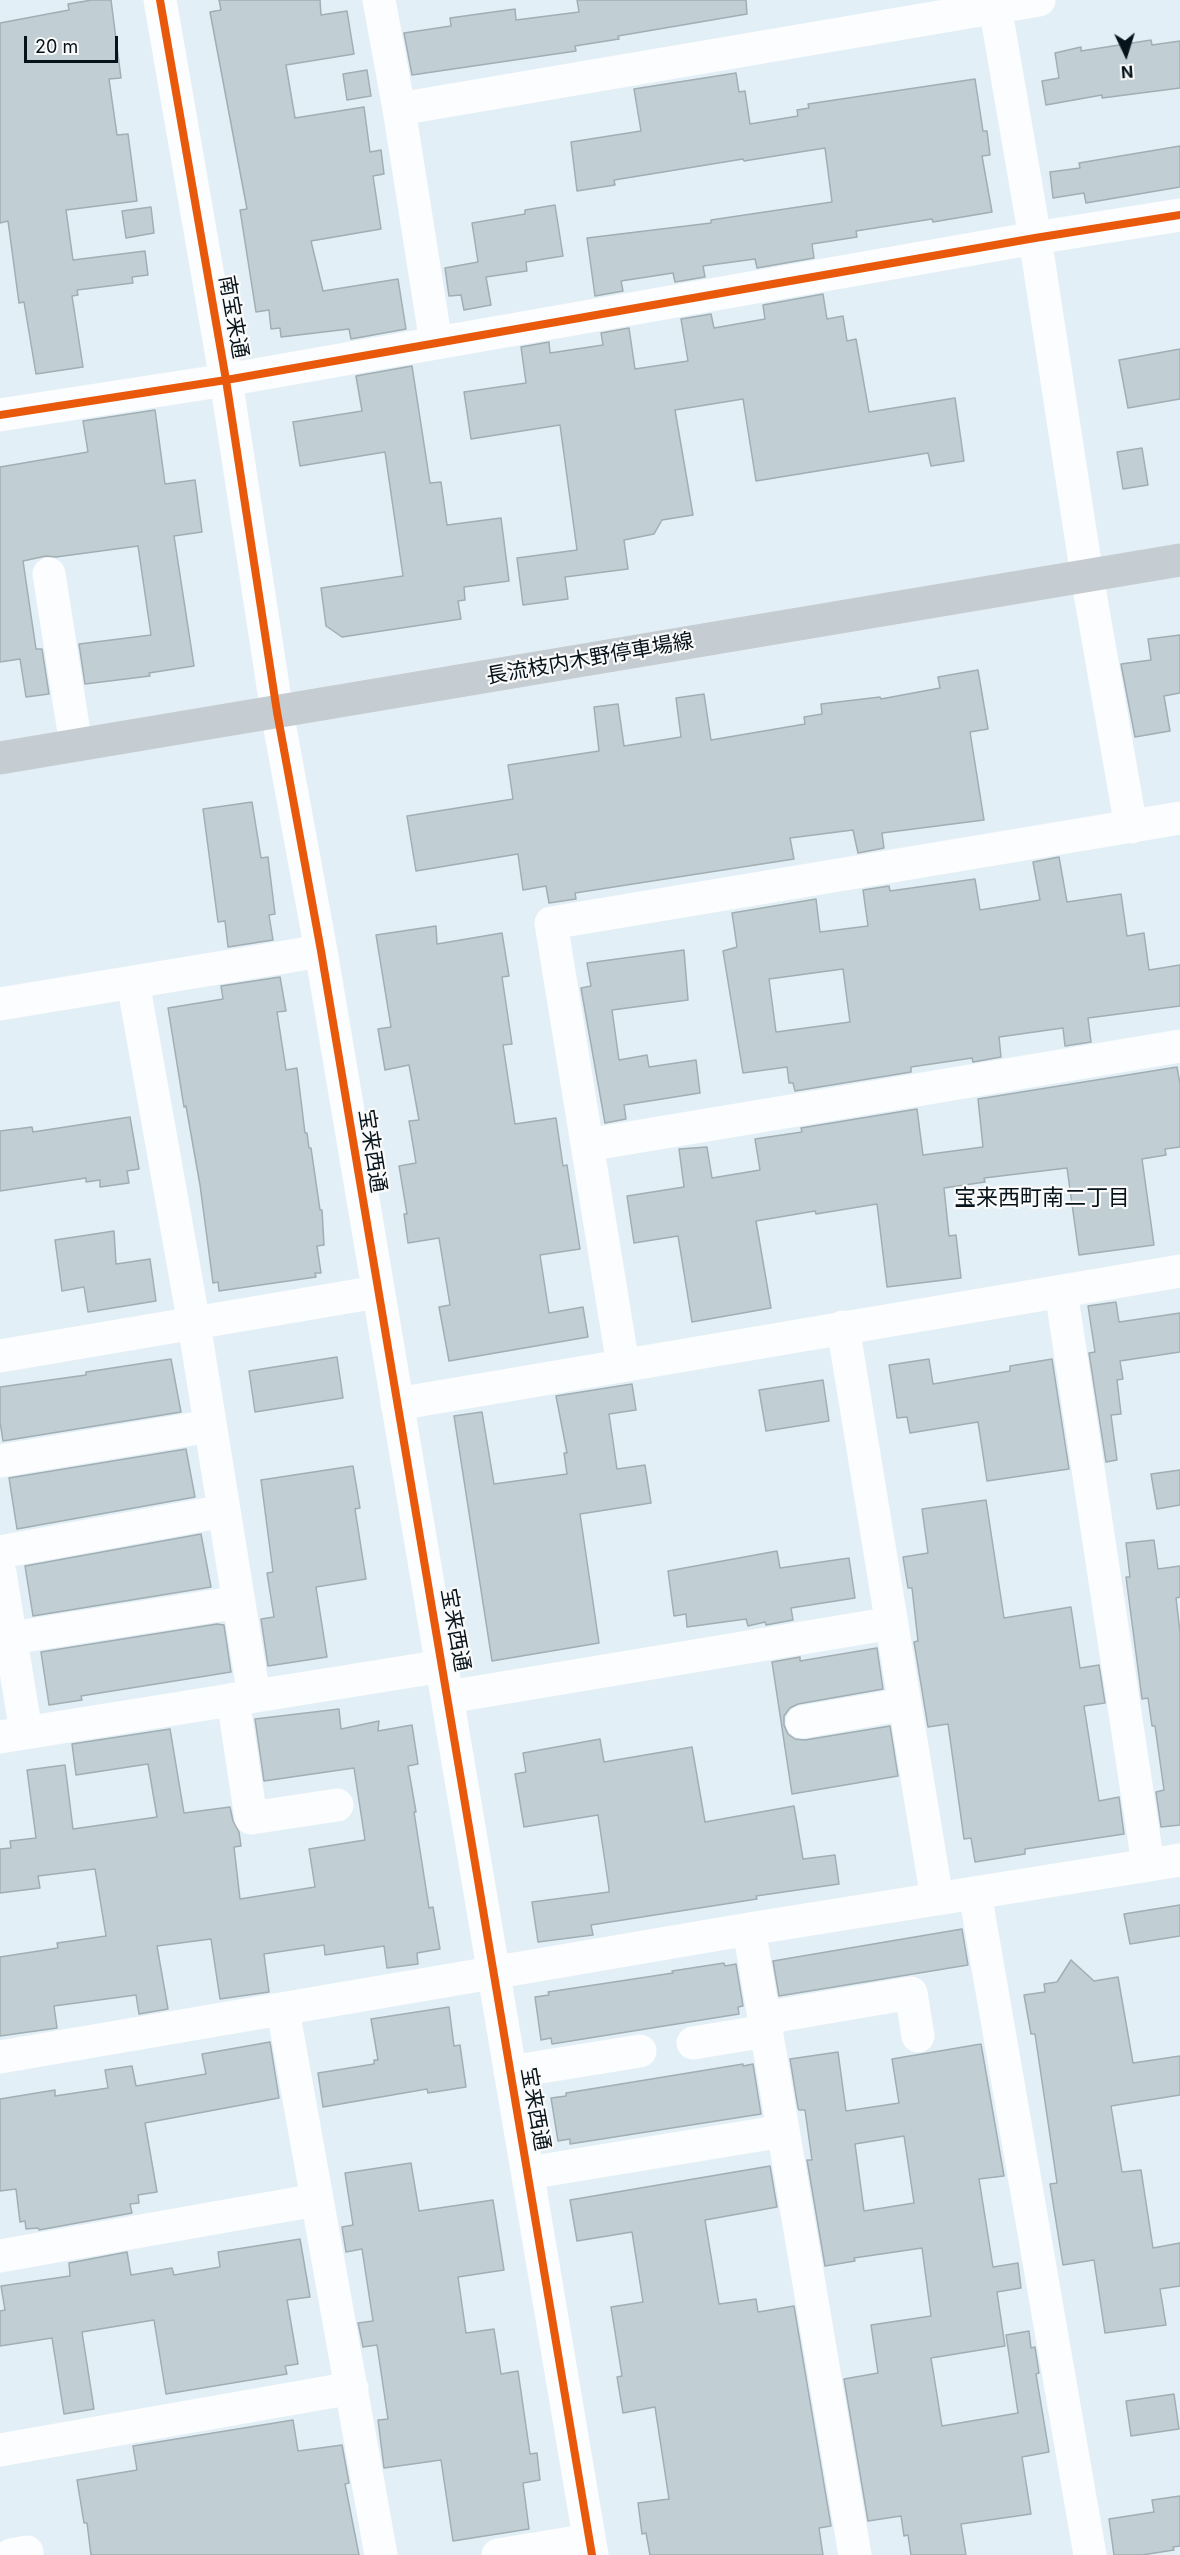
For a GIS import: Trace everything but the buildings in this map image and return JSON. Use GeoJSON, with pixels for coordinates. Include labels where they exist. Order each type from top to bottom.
{"type":"FeatureCollection","features":[{"type":"Feature","properties":{"kind":"main road","name":"長流枝内木野停車場線"},"geometry":{"type":"LineString","coordinates":[[0,758],[1180,560]]}},
{"type":"Feature","properties":{"kind":"street","name":"南宝来通"},"geometry":{"type":"LineString","coordinates":[[160,0],[226,380],[277,712]]}},
{"type":"Feature","properties":{"kind":"street"},"geometry":{"type":"LineString","coordinates":[[379,0],[399,109],[436,343]]}},
{"type":"Feature","properties":{"kind":"street"},"geometry":{"type":"LineString","coordinates":[[399,109],[994,4],[1038,0]]}},
{"type":"Feature","properties":{"kind":"street"},"geometry":{"type":"LineString","coordinates":[[994,4],[1035,238],[1087,576],[1131,827]]}},
{"type":"Feature","properties":{"kind":"street"},"geometry":{"type":"LineString","coordinates":[[0,412],[226,380],[1035,238],[1180,215]]}},
{"type":"Feature","properties":{"kind":"street"},"geometry":{"type":"LineString","coordinates":[[49,574],[76,745]]}},
{"type":"Feature","properties":{"kind":"street","name":"宝来西通"},"geometry":{"type":"LineString","coordinates":[[277,712],[321,951],[590,2547]]}},
{"type":"Feature","properties":{"kind":"street"},"geometry":{"type":"LineString","coordinates":[[623,1365],[551,922],[1180,818]]}},
{"type":"Feature","properties":{"kind":"street"},"geometry":{"type":"LineString","coordinates":[[0,1004],[321,951]]}},
{"type":"Feature","properties":{"kind":"street"},"geometry":{"type":"LineString","coordinates":[[133,982],[194,1324],[239,1602],[251,1818],[337,1805]]}},
{"type":"Feature","properties":{"kind":"street"},"geometry":{"type":"LineString","coordinates":[[588,1145],[1180,1046]]}},
{"type":"Feature","properties":{"kind":"street"},"geometry":{"type":"LineString","coordinates":[[397,1404],[1180,1271]]}},
{"type":"Feature","properties":{"kind":"street"},"geometry":{"type":"LineString","coordinates":[[0,2057],[749,1929],[1164,1862],[1061,1291]]}},
{"type":"Feature","properties":{"kind":"street"},"geometry":{"type":"LineString","coordinates":[[0,1356],[377,1292]]}},
{"type":"Feature","properties":{"kind":"street"},"geometry":{"type":"LineString","coordinates":[[843,1327],[937,1899]]}},
{"type":"Feature","properties":{"kind":"street"},"geometry":{"type":"LineString","coordinates":[[0,1461],[210,1426]]}},
{"type":"Feature","properties":{"kind":"street"},"geometry":{"type":"LineString","coordinates":[[0,1552],[224,1510]]}},
{"type":"Feature","properties":{"kind":"street"},"geometry":{"type":"LineString","coordinates":[[0,1573],[11,1638],[13,1734],[244,1698],[445,1681],[892,1623]]}},
{"type":"Feature","properties":{"kind":"street"},"geometry":{"type":"LineString","coordinates":[[11,1638],[239,1602]]}},
{"type":"Feature","properties":{"kind":"street"},"geometry":{"type":"LineString","coordinates":[[802,1722],[905,1704]]}},
{"type":"Feature","properties":{"kind":"street"},"geometry":{"type":"LineString","coordinates":[[975,1893],[1090,2555]]}},
{"type":"Feature","properties":{"kind":"street"},"geometry":{"type":"LineString","coordinates":[[749,1929],[855,2555]]}},
{"type":"Feature","properties":{"kind":"street"},"geometry":{"type":"LineString","coordinates":[[693,2043],[911,1993],[918,2036]]}},
{"type":"Feature","properties":{"kind":"street"},"geometry":{"type":"LineString","coordinates":[[283,2010],[381,2555]]}},
{"type":"Feature","properties":{"kind":"street"},"geometry":{"type":"LineString","coordinates":[[510,2073],[640,2051]]}},
{"type":"Feature","properties":{"kind":"street"},"geometry":{"type":"LineString","coordinates":[[528,2173],[783,2131]]}},
{"type":"Feature","properties":{"kind":"street"},"geometry":{"type":"LineString","coordinates":[[0,2256],[316,2200]]}},
{"type":"Feature","properties":{"kind":"street"},"geometry":{"type":"LineString","coordinates":[[0,2450],[352,2388]]}},
{"type":"Feature","properties":{"kind":"street"},"geometry":{"type":"LineString","coordinates":[[498,2555],[590,2547]]}},
{"type":"Feature","properties":{"kind":"cycle path"},"geometry":{"type":"LineString","coordinates":[[160,0],[226,380],[277,712],[321,951],[592,2555]]}},
{"type":"Feature","properties":{"kind":"cycle path"},"geometry":{"type":"LineString","coordinates":[[0,415],[226,380],[1035,238],[1180,215]]}},
{"type":"Feature","properties":{"kind":"district","name":"宝来西町南二丁目"},"geometry":{"type":"Point","coordinates":[1042,1198]}}]}
